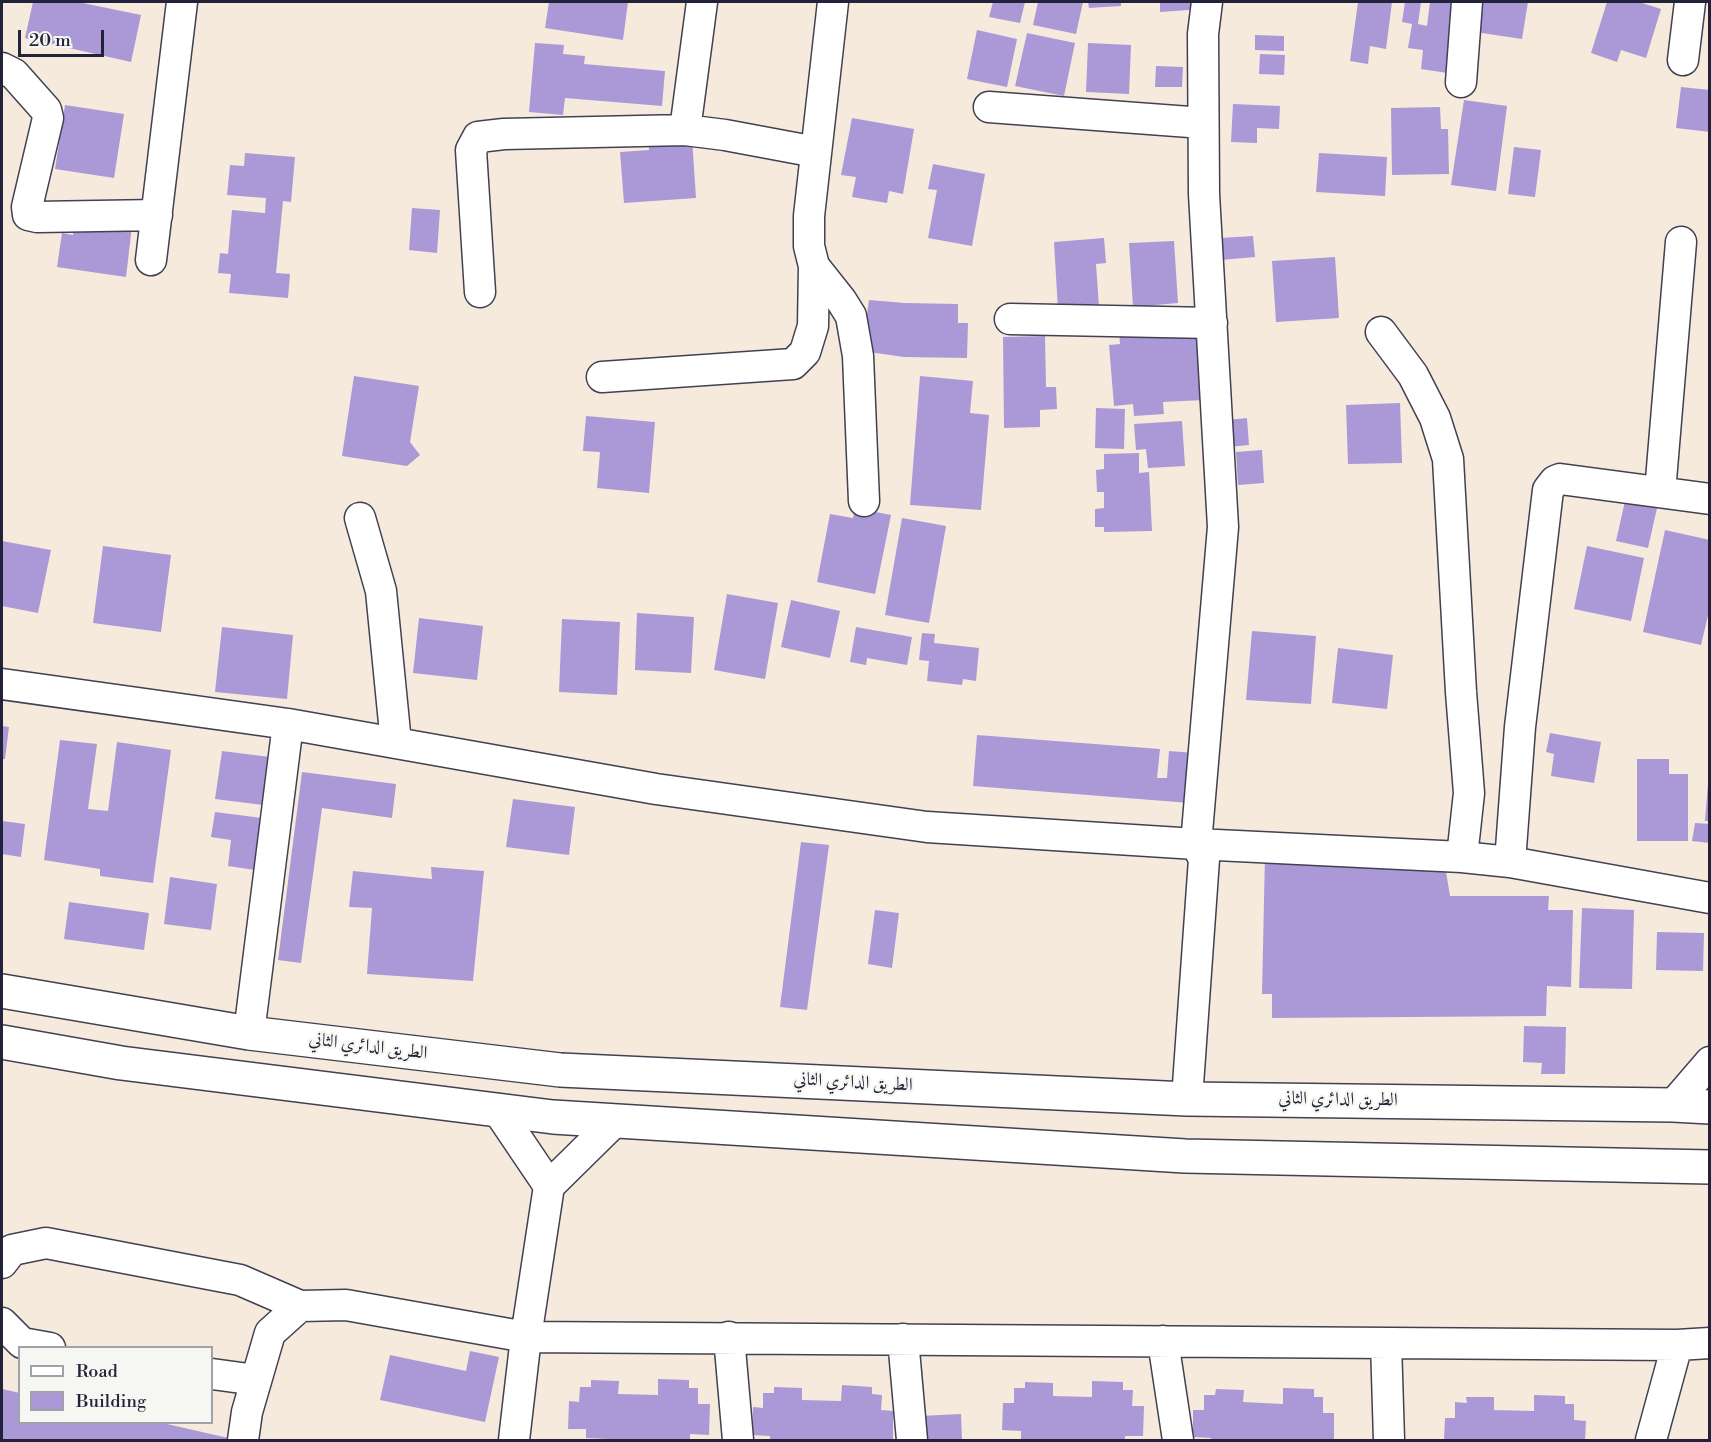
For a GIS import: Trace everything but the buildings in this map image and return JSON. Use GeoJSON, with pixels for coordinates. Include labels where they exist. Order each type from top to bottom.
{"type":"FeatureCollection","features":[{"type":"Feature","properties":{"kind":"highway","name":"الطريق الدائري الثاني"},"geometry":{"type":"LineString","coordinates":[[2,991],[249,1033],[561,1070],[1187,1099],[1710,1107]]}},
{"type":"Feature","properties":{"kind":"highway"},"geometry":{"type":"LineString","coordinates":[[2,1042],[121,1063],[553,1117],[1185,1156],[1710,1167]]}},
{"type":"Feature","properties":{"kind":"street"},"geometry":{"type":"LineString","coordinates":[[151,260],[182,2]]}},
{"type":"Feature","properties":{"kind":"street"},"geometry":{"type":"LineString","coordinates":[[685,130],[702,2]]}},
{"type":"Feature","properties":{"kind":"street"},"geometry":{"type":"LineString","coordinates":[[602,377],[793,364],[805,352],[813,326],[814,266],[809,246],[809,216],[833,2]]}},
{"type":"Feature","properties":{"kind":"street"},"geometry":{"type":"LineString","coordinates":[[1187,1099],[1204,858],[1197,844],[1223,527],[1204,194],[1203,34],[1207,2]]}},
{"type":"Feature","properties":{"kind":"street"},"geometry":{"type":"LineString","coordinates":[[1461,82],[1467,2]]}},
{"type":"Feature","properties":{"kind":"street"},"geometry":{"type":"LineString","coordinates":[[1683,60],[1690,2]]}},
{"type":"Feature","properties":{"kind":"street"},"geometry":{"type":"LineString","coordinates":[[2,68],[14,74],[46,110],[48,118],[27,207],[28,214],[37,217],[157,215]]}},
{"type":"Feature","properties":{"kind":"street"},"geometry":{"type":"LineString","coordinates":[[989,107],[1203,123]]}},
{"type":"Feature","properties":{"kind":"street"},"geometry":{"type":"LineString","coordinates":[[480,292],[471,150],[478,137],[504,134],[685,130],[816,152]]}},
{"type":"Feature","properties":{"kind":"street"},"geometry":{"type":"LineString","coordinates":[[1660,492],[1681,242]]}},
{"type":"Feature","properties":{"kind":"street"},"geometry":{"type":"LineString","coordinates":[[814,266],[851,316],[858,356],[864,501]]}},
{"type":"Feature","properties":{"kind":"street"},"geometry":{"type":"LineString","coordinates":[[1010,318],[1212,323]]}},
{"type":"Feature","properties":{"kind":"street"},"geometry":{"type":"LineString","coordinates":[[1381,332],[1413,375],[1431,409],[1448,459],[1460,680],[1469,793],[1462,857]]}},
{"type":"Feature","properties":{"kind":"street"},"geometry":{"type":"LineString","coordinates":[[1510,862],[1520,727],[1548,490],[1555,481],[1560,479],[1710,499]]}},
{"type":"Feature","properties":{"kind":"street"},"geometry":{"type":"LineString","coordinates":[[360,518],[381,591],[396,743]]}},
{"type":"Feature","properties":{"kind":"street"},"geometry":{"type":"LineString","coordinates":[[2,684],[288,724],[656,789],[927,827],[1197,844],[1462,857],[1510,862],[1710,898]]}},
{"type":"Feature","properties":{"kind":"street"},"geometry":{"type":"LineString","coordinates":[[249,1033],[288,724]]}},
{"type":"Feature","properties":{"kind":"street"},"geometry":{"type":"LineString","coordinates":[[1673,1105],[1710,1062]]}},
{"type":"Feature","properties":{"kind":"street"},"geometry":{"type":"LineString","coordinates":[[497,1109],[549,1186]]}},
{"type":"Feature","properties":{"kind":"street"},"geometry":{"type":"LineString","coordinates":[[514,1440],[526,1337],[549,1186],[616,1120]]}},
{"type":"Feature","properties":{"kind":"street"},"geometry":{"type":"LineString","coordinates":[[2,1263],[12,1250],[46,1244],[240,1280],[300,1306],[346,1305],[526,1337],[1710,1344]]}},
{"type":"Feature","properties":{"kind":"street"},"geometry":{"type":"LineString","coordinates":[[243,1440],[247,1412],[270,1333],[300,1306]]}},
{"type":"Feature","properties":{"kind":"street"},"geometry":{"type":"LineString","coordinates":[[2,1323],[22,1343],[43,1346]]}},
{"type":"Feature","properties":{"kind":"street"},"geometry":{"type":"LineString","coordinates":[[729,1337],[738,1440]]}},
{"type":"Feature","properties":{"kind":"street"},"geometry":{"type":"LineString","coordinates":[[903,1339],[912,1440]]}},
{"type":"Feature","properties":{"kind":"street"},"geometry":{"type":"LineString","coordinates":[[1163,1341],[1178,1440]]}},
{"type":"Feature","properties":{"kind":"street"},"geometry":{"type":"LineString","coordinates":[[1386,1343],[1389,1440]]}},
{"type":"Feature","properties":{"kind":"street"},"geometry":{"type":"LineString","coordinates":[[1651,1440],[1677,1345]]}},
{"type":"Feature","properties":{"kind":"street"},"geometry":{"type":"LineString","coordinates":[[213,1374],[256,1380]]}}]}
